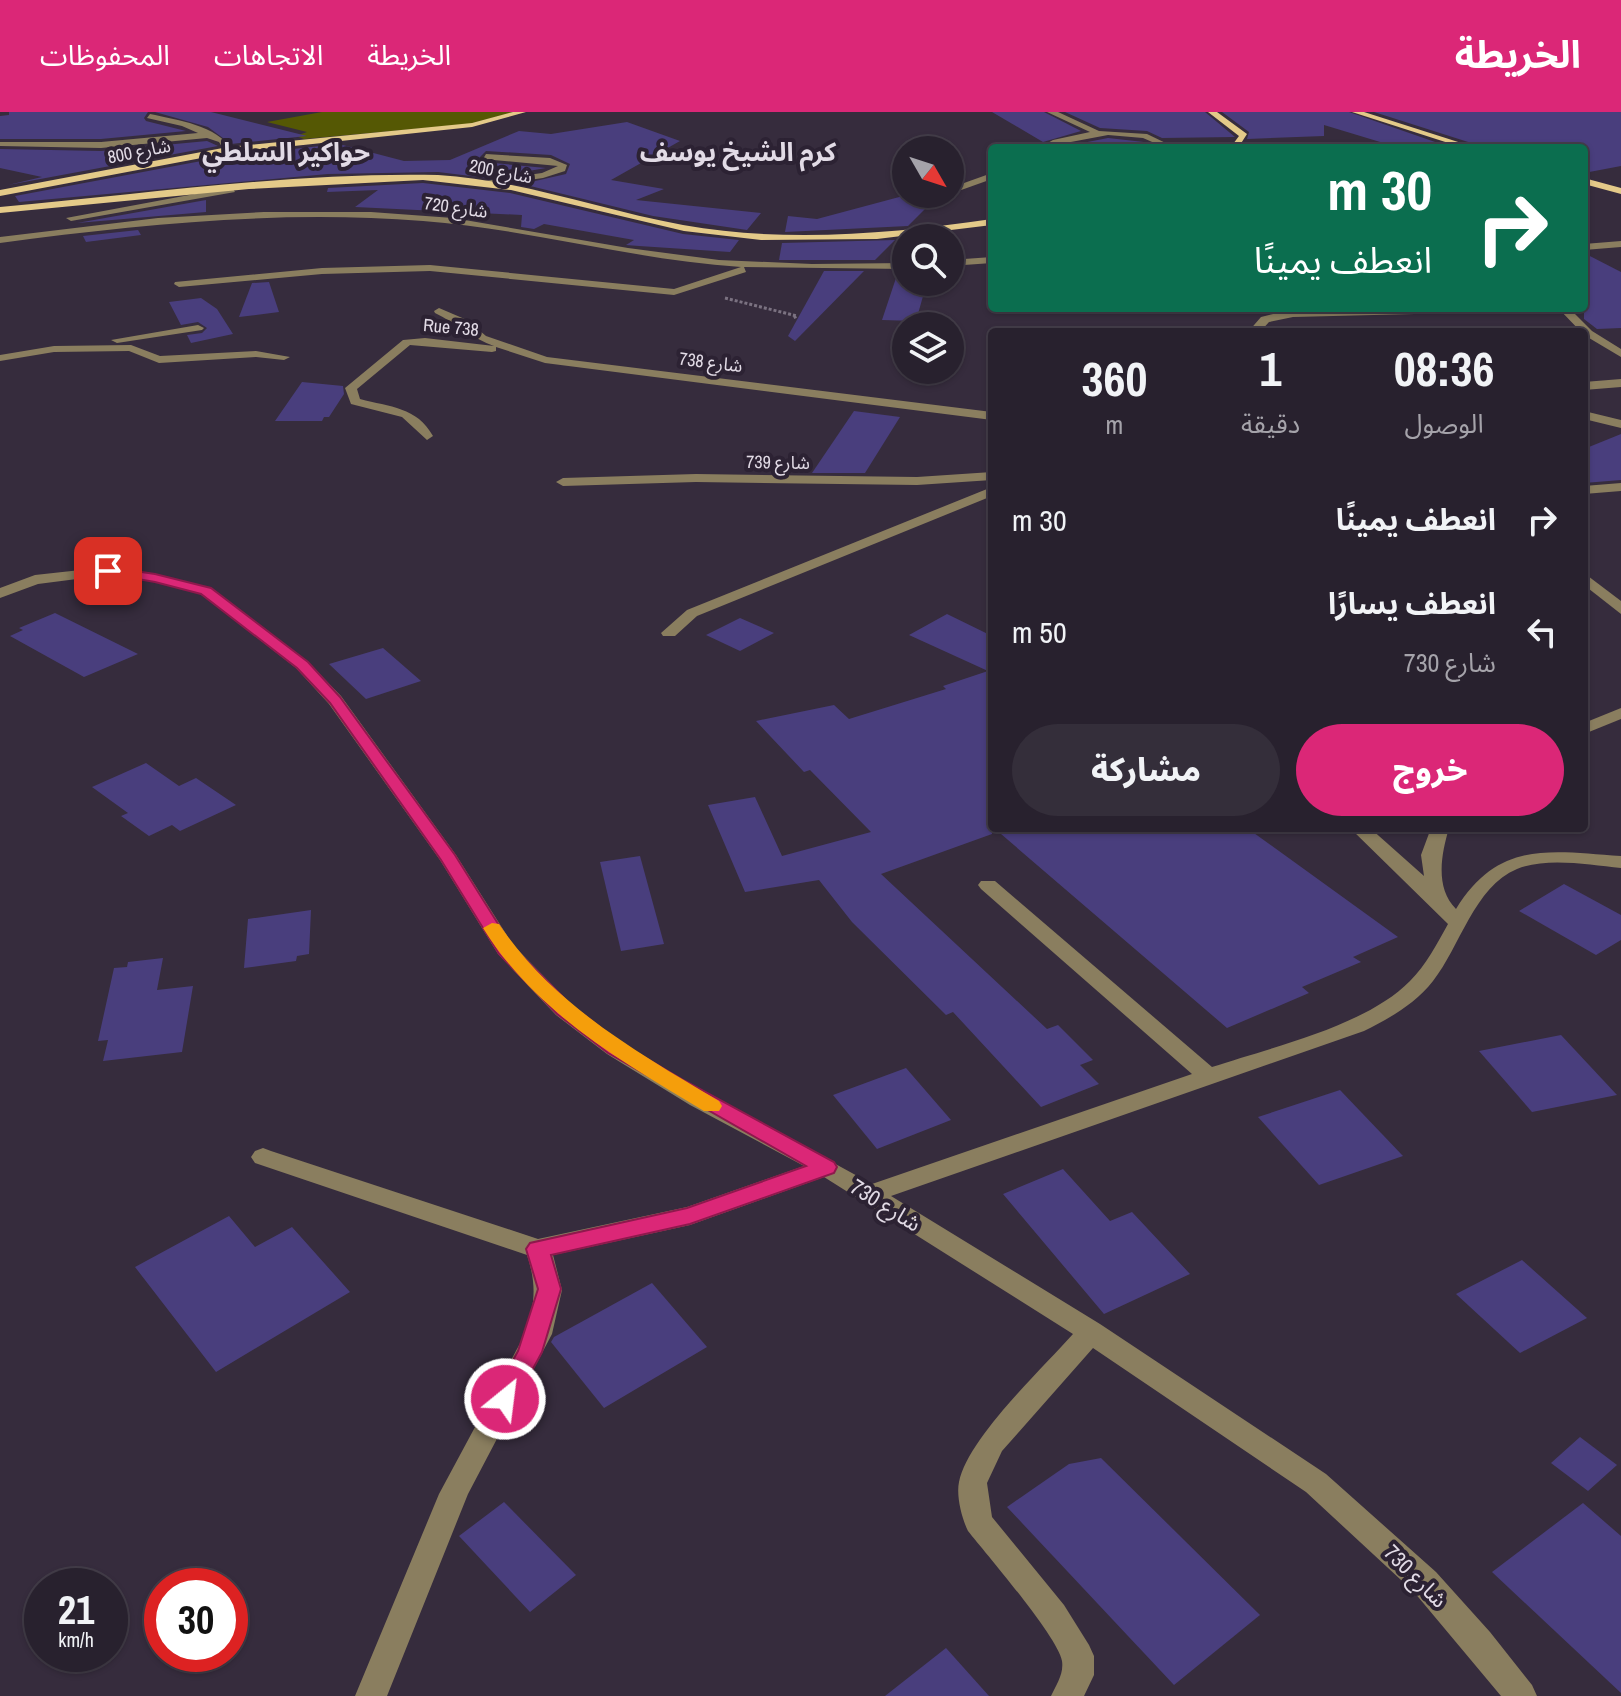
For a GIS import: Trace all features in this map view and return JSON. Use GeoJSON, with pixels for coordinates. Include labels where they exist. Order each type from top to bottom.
{"type":"FeatureCollection","features":[{"type":"Feature","properties":{"kind":"main road","name":"شارع 800"},"geometry":{"type":"LineString","coordinates":[[0,193],[228,150],[472,125],[522,112]]}},
{"type":"Feature","properties":{"kind":"main road"},"geometry":{"type":"LineString","coordinates":[[1212,112],[1244,136],[1237,144]]}},
{"type":"Feature","properties":{"kind":"main road"},"geometry":{"type":"LineString","coordinates":[[1356,112],[1460,144]]}},
{"type":"Feature","properties":{"kind":"main road","name":"شارع 200"},"geometry":{"type":"LineString","coordinates":[[0,210],[279,183],[432,178],[488,183],[609,213],[725,234],[853,238],[988,222]]}},
{"type":"Feature","properties":{"kind":"main road"},"geometry":{"type":"LineString","coordinates":[[1588,182],[1621,191]]}},
{"type":"Feature","properties":{"kind":"street"},"geometry":{"type":"LineString","coordinates":[[1051,112],[1100,133]]}},
{"type":"Feature","properties":{"kind":"street"},"geometry":{"type":"LineString","coordinates":[[150,116],[185,124],[222,140],[228,150]]}},
{"type":"Feature","properties":{"kind":"street"},"geometry":{"type":"LineString","coordinates":[[1053,144],[1074,136],[1100,133],[1152,137],[1165,144]]}},
{"type":"Feature","properties":{"kind":"street"},"geometry":{"type":"LineString","coordinates":[[0,144],[101,145],[208,135]]}},
{"type":"Feature","properties":{"kind":"street"},"geometry":{"type":"LineString","coordinates":[[486,157],[550,161],[563,165],[562,169],[543,175],[488,183]]}},
{"type":"Feature","properties":{"kind":"street"},"geometry":{"type":"LineString","coordinates":[[964,186],[988,177]]}},
{"type":"Feature","properties":{"kind":"street"},"geometry":{"type":"LineString","coordinates":[[0,231],[279,183]]}},
{"type":"Feature","properties":{"kind":"street","name":"شارع 720"},"geometry":{"type":"LineString","coordinates":[[0,240],[158,220],[260,213],[347,213],[454,221],[689,260],[818,267],[892,266]]}},
{"type":"Feature","properties":{"kind":"street"},"geometry":{"type":"LineString","coordinates":[[1588,247],[1621,244]]}},
{"type":"Feature","properties":{"kind":"street"},"geometry":{"type":"LineString","coordinates":[[964,262],[988,260]]}},
{"type":"Feature","properties":{"kind":"street"},"geometry":{"type":"LineString","coordinates":[[179,284],[350,268],[411,268],[481,271],[657,292],[684,291],[737,271],[818,267]]}},
{"type":"Feature","properties":{"kind":"street","name":"شارع 738"},"geometry":{"type":"LineString","coordinates":[[439,311],[463,322],[475,330],[477,336],[519,353],[556,362],[988,416]]}},
{"type":"Feature","properties":{"kind":"street"},"geometry":{"type":"LineString","coordinates":[[1257,328],[1269,318],[1293,314],[1372,312]]}},
{"type":"Feature","properties":{"kind":"street"},"geometry":{"type":"LineString","coordinates":[[1567,312],[1583,328]]}},
{"type":"Feature","properties":{"kind":"street"},"geometry":{"type":"LineString","coordinates":[[0,358],[198,328]]}},
{"type":"Feature","properties":{"kind":"street"},"geometry":{"type":"LineString","coordinates":[[1588,333],[1621,354]]}},
{"type":"Feature","properties":{"kind":"street","name":"Rue 738"},"geometry":{"type":"LineString","coordinates":[[427,436],[423,425],[412,415],[355,401],[351,388],[407,342],[438,342],[519,353]]}},
{"type":"Feature","properties":{"kind":"street"},"geometry":{"type":"LineString","coordinates":[[54,349],[131,348],[159,360],[256,354],[284,357]]}},
{"type":"Feature","properties":{"kind":"street"},"geometry":{"type":"LineString","coordinates":[[1588,386],[1621,383]]}},
{"type":"Feature","properties":{"kind":"street"},"geometry":{"type":"LineString","coordinates":[[1588,416],[1621,424]]}},
{"type":"Feature","properties":{"kind":"street","name":"شارع 739"},"geometry":{"type":"LineString","coordinates":[[563,482],[696,478],[917,481],[988,476]]}},
{"type":"Feature","properties":{"kind":"street"},"geometry":{"type":"LineString","coordinates":[[1588,490],[1621,487]]}},
{"type":"Feature","properties":{"kind":"street"},"geometry":{"type":"LineString","coordinates":[[669,633],[692,613],[988,493]]}},
{"type":"Feature","properties":{"kind":"street","name":"شارع 730"},"geometry":{"type":"LineString","coordinates":[[0,593],[35,580],[108,571],[155,578],[206,591],[302,665],[335,700],[449,859],[505,949],[564,1010],[615,1049],[674,1085],[826,1167],[1091,1332],[1316,1483],[1425,1582],[1479,1642],[1521,1696]]}},
{"type":"Feature","properties":{"kind":"street"},"geometry":{"type":"LineString","coordinates":[[1588,580],[1621,609]]}},
{"type":"Feature","properties":{"kind":"street"},"geometry":{"type":"LineString","coordinates":[[1588,727],[1621,713]]}},
{"type":"Feature","properties":{"kind":"street"},"geometry":{"type":"LineString","coordinates":[[1363,832],[1436,898],[1458,923]]}},
{"type":"Feature","properties":{"kind":"street"},"geometry":{"type":"LineString","coordinates":[[1436,898],[1431,855],[1439,832]]}},
{"type":"Feature","properties":{"kind":"street"},"geometry":{"type":"LineString","coordinates":[[869,1194],[1356,1026],[1397,1007],[1435,964],[1475,896],[1500,870],[1520,863],[1563,858],[1621,862]]}},
{"type":"Feature","properties":{"kind":"street"},"geometry":{"type":"LineString","coordinates":[[988,885],[1209,1077]]}},
{"type":"Feature","properties":{"kind":"street"},"geometry":{"type":"LineString","coordinates":[[263,1157],[538,1249],[690,1216],[826,1167]]}},
{"type":"Feature","properties":{"kind":"street"},"geometry":{"type":"LineString","coordinates":[[371,1696],[445,1512],[530,1352],[540,1327],[550,1289],[538,1249]]}},
{"type":"Feature","properties":{"kind":"street"},"geometry":{"type":"LineString","coordinates":[[1067,1696],[1078,1675],[1078,1656],[1053,1615],[978,1522],[973,1483],[992,1443],[1091,1332]]}},
{"type":"Feature","properties":{"kind":"path"},"geometry":{"type":"LineString","coordinates":[[684,291],[797,316],[793,318]]}},
{"type":"Feature","properties":{"kind":"shaded area"},"geometry":{"type":"Polygon","coordinates":[[[322,112],[514,112],[469,124],[304,139],[296,136],[307,132],[267,122],[322,112]]]}},
{"type":"Feature","properties":{"kind":"building"},"geometry":{"type":"Polygon","coordinates":[[[9,112],[148,112],[144,118],[146,121],[186,131],[101,139],[0,139],[0,116],[9,115],[9,112]]]}},
{"type":"Feature","properties":{"kind":"building"},"geometry":{"type":"Polygon","coordinates":[[[155,112],[211,112],[307,136],[231,144],[208,127],[155,112]]]}},
{"type":"Feature","properties":{"kind":"building"},"geometry":{"type":"Polygon","coordinates":[[[992,112],[1044,112],[1081,131],[1043,142],[992,112]]]}},
{"type":"Feature","properties":{"kind":"building"},"geometry":{"type":"Polygon","coordinates":[[[1065,112],[1205,112],[1235,137],[1162,138],[1147,131],[1100,128],[1065,112]]]}},
{"type":"Feature","properties":{"kind":"building"},"geometry":{"type":"Polygon","coordinates":[[[1222,112],[1349,112],[1438,143],[1387,144],[1324,125],[1324,136],[1247,139],[1249,132],[1222,112]]]}},
{"type":"Feature","properties":{"kind":"building"},"geometry":{"type":"Polygon","coordinates":[[[1374,112],[1621,112],[1621,166],[1588,172],[1588,144],[1474,144],[1374,112]]]}},
{"type":"Feature","properties":{"kind":"building"},"geometry":{"type":"Polygon","coordinates":[[[627,122],[680,141],[611,180],[664,189],[636,200],[761,213],[747,230],[653,216],[522,184],[566,174],[570,164],[551,155],[486,151],[480,157],[483,162],[546,168],[487,178],[438,172],[328,174],[19,202],[15,196],[228,156],[339,144],[404,161],[450,160],[519,131],[551,134],[627,122]]]}},
{"type":"Feature","properties":{"kind":"building"},"geometry":{"type":"Polygon","coordinates":[[[1108,138],[1144,142],[1139,144],[1077,144],[1108,138]]]}},
{"type":"Feature","properties":{"kind":"building"},"geometry":{"type":"Polygon","coordinates":[[[207,141],[218,146],[8,185],[42,177],[0,168],[0,149],[101,151],[207,141]]]}},
{"type":"Feature","properties":{"kind":"building"},"geometry":{"type":"Polygon","coordinates":[[[423,183],[510,193],[683,234],[739,240],[730,252],[626,245],[634,240],[544,224],[534,229],[521,227],[522,215],[355,207],[378,190],[327,192],[328,188],[423,183]]]}},
{"type":"Feature","properties":{"kind":"building"},"geometry":{"type":"Polygon","coordinates":[[[892,199],[892,208],[926,208],[910,224],[785,232],[788,216],[817,219],[892,199]]]}},
{"type":"Feature","properties":{"kind":"building"},"geometry":{"type":"Polygon","coordinates":[[[206,200],[206,212],[77,223],[206,200]]]}},
{"type":"Feature","properties":{"kind":"building"},"geometry":{"type":"Polygon","coordinates":[[[138,230],[141,235],[86,242],[83,236],[138,230]]]}},
{"type":"Feature","properties":{"kind":"building"},"geometry":{"type":"Polygon","coordinates":[[[892,240],[875,260],[779,260],[782,243],[892,240]]]}},
{"type":"Feature","properties":{"kind":"building"},"geometry":{"type":"Polygon","coordinates":[[[1588,255],[1621,272],[1621,328],[1597,329],[1584,319],[1584,312],[1588,312],[1588,255]]]}},
{"type":"Feature","properties":{"kind":"building"},"geometry":{"type":"Polygon","coordinates":[[[824,271],[864,271],[795,341],[788,336],[824,271]]]}},
{"type":"Feature","properties":{"kind":"building"},"geometry":{"type":"Polygon","coordinates":[[[269,282],[279,312],[239,317],[252,283],[269,282]]]}},
{"type":"Feature","properties":{"kind":"building"},"geometry":{"type":"Polygon","coordinates":[[[892,290],[892,296],[923,296],[919,312],[892,312],[892,320],[882,320],[892,290]]]}},
{"type":"Feature","properties":{"kind":"building"},"geometry":{"type":"Polygon","coordinates":[[[201,298],[217,309],[233,334],[191,343],[187,335],[202,333],[207,328],[198,322],[181,325],[169,302],[201,298]]]}},
{"type":"Feature","properties":{"kind":"building"},"geometry":{"type":"Polygon","coordinates":[[[302,382],[343,386],[344,394],[329,417],[324,417],[322,421],[275,421],[302,382]]]}},
{"type":"Feature","properties":{"kind":"building"},"geometry":{"type":"Polygon","coordinates":[[[854,411],[900,417],[865,473],[812,473],[854,411]]]}},
{"type":"Feature","properties":{"kind":"building"},"geometry":{"type":"Polygon","coordinates":[[[1621,434],[1621,480],[1588,483],[1588,447],[1621,434]]]}},
{"type":"Feature","properties":{"kind":"building"},"geometry":{"type":"Polygon","coordinates":[[[55,613],[138,654],[84,677],[10,636],[23,630],[19,628],[55,613]]]}},
{"type":"Feature","properties":{"kind":"building"},"geometry":{"type":"Polygon","coordinates":[[[947,614],[988,634],[988,671],[909,635],[947,614]]]}},
{"type":"Feature","properties":{"kind":"building"},"geometry":{"type":"Polygon","coordinates":[[[740,618],[774,633],[740,651],[706,635],[740,618]]]}},
{"type":"Feature","properties":{"kind":"building"},"geometry":{"type":"Polygon","coordinates":[[[383,648],[421,681],[366,699],[329,664],[383,648]]]}},
{"type":"Feature","properties":{"kind":"building"},"geometry":{"type":"Polygon","coordinates":[[[988,671],[988,832],[992,834],[881,874],[1047,1029],[1058,1025],[1093,1060],[1080,1065],[1099,1084],[1041,1107],[953,1012],[946,1015],[852,922],[819,880],[745,892],[708,805],[755,797],[782,856],[871,832],[810,770],[804,772],[756,721],[834,705],[849,719],[946,689],[943,686],[988,671]]]}},
{"type":"Feature","properties":{"kind":"building"},"geometry":{"type":"Polygon","coordinates":[[[146,763],[179,786],[196,778],[236,805],[180,831],[172,825],[149,836],[121,816],[128,813],[92,787],[146,763]]]}},
{"type":"Feature","properties":{"kind":"building"},"geometry":{"type":"Polygon","coordinates":[[[999,832],[1253,832],[1398,937],[1353,957],[1361,962],[1302,987],[1309,993],[1227,1028],[999,832]]]}},
{"type":"Feature","properties":{"kind":"building"},"geometry":{"type":"Polygon","coordinates":[[[640,856],[664,944],[621,951],[600,862],[640,856]]]}},
{"type":"Feature","properties":{"kind":"building"},"geometry":{"type":"Polygon","coordinates":[[[1564,884],[1621,915],[1621,940],[1596,955],[1519,911],[1564,884]]]}},
{"type":"Feature","properties":{"kind":"building"},"geometry":{"type":"Polygon","coordinates":[[[311,910],[309,954],[297,956],[296,961],[244,968],[248,919],[311,910]]]}},
{"type":"Feature","properties":{"kind":"building"},"geometry":{"type":"Polygon","coordinates":[[[163,958],[157,990],[193,986],[182,1052],[103,1061],[108,1040],[98,1041],[114,968],[127,967],[128,962],[163,958]]]}},
{"type":"Feature","properties":{"kind":"building"},"geometry":{"type":"Polygon","coordinates":[[[1561,1035],[1617,1095],[1532,1112],[1479,1051],[1561,1035]]]}},
{"type":"Feature","properties":{"kind":"building"},"geometry":{"type":"Polygon","coordinates":[[[906,1068],[951,1120],[877,1149],[833,1095],[906,1068]]]}},
{"type":"Feature","properties":{"kind":"building"},"geometry":{"type":"Polygon","coordinates":[[[1340,1090],[1403,1156],[1319,1185],[1258,1117],[1340,1090]]]}},
{"type":"Feature","properties":{"kind":"building"},"geometry":{"type":"Polygon","coordinates":[[[1063,1169],[1110,1221],[1132,1212],[1190,1274],[1104,1314],[1003,1194],[1063,1169]]]}},
{"type":"Feature","properties":{"kind":"building"},"geometry":{"type":"Polygon","coordinates":[[[229,1216],[255,1247],[292,1227],[350,1292],[216,1372],[135,1267],[229,1216]]]}},
{"type":"Feature","properties":{"kind":"building"},"geometry":{"type":"Polygon","coordinates":[[[1522,1260],[1587,1318],[1520,1353],[1456,1294],[1522,1260]]]}},
{"type":"Feature","properties":{"kind":"building"},"geometry":{"type":"Polygon","coordinates":[[[652,1283],[707,1347],[604,1408],[551,1342],[554,1337],[652,1283]]]}},
{"type":"Feature","properties":{"kind":"building"},"geometry":{"type":"Polygon","coordinates":[[[1580,1437],[1617,1465],[1588,1491],[1551,1463],[1580,1437]]]}},
{"type":"Feature","properties":{"kind":"building"},"geometry":{"type":"Polygon","coordinates":[[[1101,1458],[1260,1615],[1174,1685],[1007,1507],[1069,1464],[1101,1458]]]}},
{"type":"Feature","properties":{"kind":"building"},"geometry":{"type":"Polygon","coordinates":[[[504,1502],[576,1575],[530,1612],[459,1536],[504,1502]]]}},
{"type":"Feature","properties":{"kind":"building"},"geometry":{"type":"Polygon","coordinates":[[[1583,1503],[1621,1536],[1621,1693],[1492,1572],[1583,1503]]]}},
{"type":"Feature","properties":{"kind":"building"},"geometry":{"type":"Polygon","coordinates":[[[946,1648],[989,1696],[885,1696],[946,1648]]]}},
{"type":"Feature","properties":{"kind":"slow traffic"},"geometry":{"type":"LineString","coordinates":[[492,928],[505,949],[564,1010],[615,1049],[711,1106]]}},
{"type":"Feature","properties":{"kind":"district","name":"حواكير السلطي"},"geometry":{"type":"Point","coordinates":[286,151]}},
{"type":"Feature","properties":{"kind":"district","name":"كرم الشيخ يوسف"},"geometry":{"type":"Point","coordinates":[738,151]}},
{"type":"Feature","properties":{"kind":"route"},"geometry":{"type":"LineString","coordinates":[[108,571],[133,573],[206,591],[302,665],[335,700],[449,859],[505,949],[564,1010],[615,1049],[698,1099],[826,1167],[690,1216],[600,1238],[538,1249],[550,1289],[530,1352],[505,1399]]}}]}
